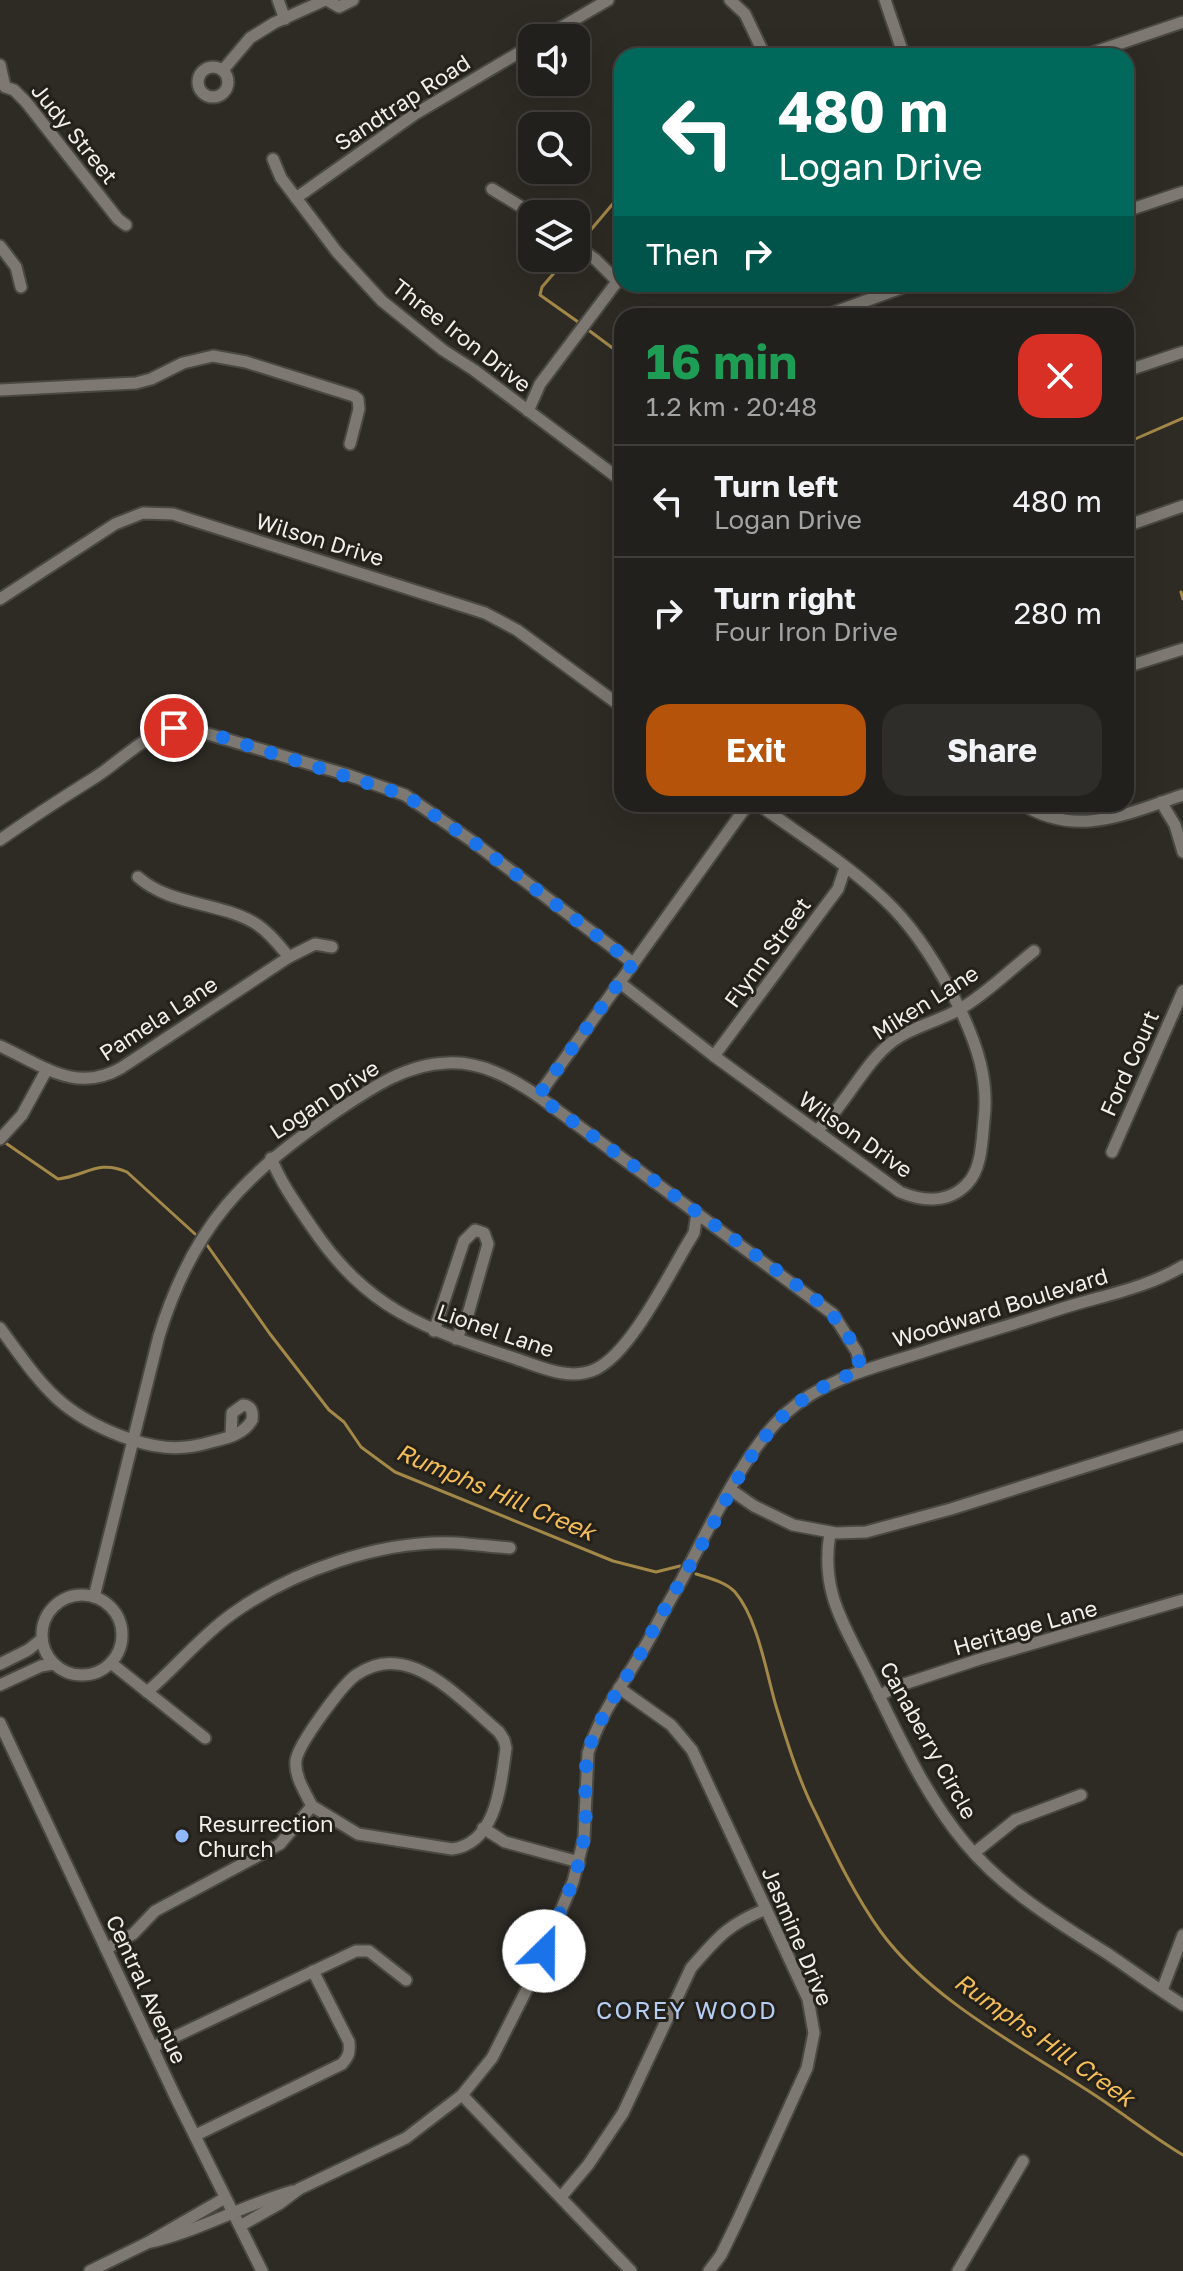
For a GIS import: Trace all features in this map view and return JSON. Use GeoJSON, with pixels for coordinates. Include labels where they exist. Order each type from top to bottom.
{"type":"FeatureCollection","features":[{"type":"Feature","properties":{"kind":"street"},"geometry":{"type":"LineString","coordinates":[[278,0],[285,19]]}},
{"type":"Feature","properties":{"kind":"street"},"geometry":{"type":"LineString","coordinates":[[223,70],[250,38],[285,19],[326,0],[339,7],[353,0]]}},
{"type":"Feature","properties":{"kind":"street"},"geometry":{"type":"LineString","coordinates":[[567,24],[608,0]]}},
{"type":"Feature","properties":{"kind":"street"},"geometry":{"type":"LineString","coordinates":[[730,0],[739,6],[749,21],[761,48]]}},
{"type":"Feature","properties":{"kind":"street"},"geometry":{"type":"LineString","coordinates":[[885,0],[901,48]]}},
{"type":"Feature","properties":{"kind":"street"},"geometry":{"type":"LineString","coordinates":[[1107,48],[1183,22]]}},
{"type":"Feature","properties":{"kind":"street","name":"Sandtrap Road"},"geometry":{"type":"LineString","coordinates":[[296,198],[415,114],[518,53]]}},
{"type":"Feature","properties":{"kind":"street","name":"Judy Street"},"geometry":{"type":"LineString","coordinates":[[0,65],[3,88],[14,90],[26,102],[118,219],[126,225]]}},
{"type":"Feature","properties":{"kind":"street","name":"Three Iron Drive"},"geometry":{"type":"LineString","coordinates":[[273,159],[281,178],[337,252],[382,301],[443,350],[614,475]]}},
{"type":"Feature","properties":{"kind":"street"},"geometry":{"type":"LineString","coordinates":[[492,189],[518,205]]}},
{"type":"Feature","properties":{"kind":"street"},"geometry":{"type":"LineString","coordinates":[[1134,208],[1183,192]]}},
{"type":"Feature","properties":{"kind":"street"},"geometry":{"type":"LineString","coordinates":[[0,246],[16,267],[21,287]]}},
{"type":"Feature","properties":{"kind":"street"},"geometry":{"type":"LineString","coordinates":[[590,256],[614,273]]}},
{"type":"Feature","properties":{"kind":"street"},"geometry":{"type":"LineString","coordinates":[[528,411],[540,384],[614,286]]}},
{"type":"Feature","properties":{"kind":"street"},"geometry":{"type":"LineString","coordinates":[[846,308],[890,292]]}},
{"type":"Feature","properties":{"kind":"street"},"geometry":{"type":"LineString","coordinates":[[1134,368],[1183,352]]}},
{"type":"Feature","properties":{"kind":"street"},"geometry":{"type":"LineString","coordinates":[[0,390],[136,383],[199,357],[225,358],[354,396],[358,399],[359,409],[350,444]]}},
{"type":"Feature","properties":{"kind":"street"},"geometry":{"type":"LineString","coordinates":[[1134,523],[1183,506]]}},
{"type":"Feature","properties":{"kind":"street","name":"Wilson Drive"},"geometry":{"type":"LineString","coordinates":[[0,599],[115,524],[143,513],[173,514],[485,613],[517,630],[614,701]]}},
{"type":"Feature","properties":{"kind":"street"},"geometry":{"type":"LineString","coordinates":[[1134,664],[1183,649]]}},
{"type":"Feature","properties":{"kind":"street"},"geometry":{"type":"LineString","coordinates":[[0,840],[145,741],[163,730],[184,727],[405,795],[472,841],[633,963]]}},
{"type":"Feature","properties":{"kind":"street"},"geometry":{"type":"LineString","coordinates":[[1134,810],[1183,795]]}},
{"type":"Feature","properties":{"kind":"street"},"geometry":{"type":"LineString","coordinates":[[1161,802],[1175,825],[1183,852]]}},
{"type":"Feature","properties":{"kind":"street"},"geometry":{"type":"LineString","coordinates":[[538,1096],[742,812]]}},
{"type":"Feature","properties":{"kind":"street","name":"Wilson Drive"},"geometry":{"type":"LineString","coordinates":[[619,982],[714,1056],[900,1192],[928,1200],[956,1194],[970,1182],[975,1173],[986,1109],[986,1085],[981,1060],[960,1010],[932,959],[910,928],[873,890],[769,812]]}},
{"type":"Feature","properties":{"kind":"street"},"geometry":{"type":"LineString","coordinates":[[1039,812],[1070,821],[1096,822],[1128,812]]}},
{"type":"Feature","properties":{"kind":"street","name":"Flynn Street"},"geometry":{"type":"LineString","coordinates":[[714,1056],[838,889],[845,868]]}},
{"type":"Feature","properties":{"kind":"street"},"geometry":{"type":"LineString","coordinates":[[138,877],[156,890],[254,923],[273,938],[289,957]]}},
{"type":"Feature","properties":{"kind":"street","name":"Pamela Lane"},"geometry":{"type":"LineString","coordinates":[[0,1046],[47,1069],[85,1080],[113,1073],[289,957],[315,944],[332,947]]}},
{"type":"Feature","properties":{"kind":"street","name":"Miken Lane"},"geometry":{"type":"LineString","coordinates":[[816,1131],[833,1115],[866,1068],[895,1040],[926,1022],[960,1010],[1034,951]]}},
{"type":"Feature","properties":{"kind":"street","name":"Ford Court"},"geometry":{"type":"LineString","coordinates":[[1112,1152],[1183,991]]}},
{"type":"Feature","properties":{"kind":"street","name":"Logan Drive"},"geometry":{"type":"LineString","coordinates":[[94,1597],[159,1336],[171,1298],[201,1239],[225,1206],[271,1158],[375,1086],[422,1066],[446,1063],[481,1067],[505,1076],[538,1096],[833,1314],[857,1352],[861,1370]]}},
{"type":"Feature","properties":{"kind":"street"},"geometry":{"type":"LineString","coordinates":[[0,1139],[22,1115],[47,1069]]}},
{"type":"Feature","properties":{"kind":"street","name":"Lionel Lane"},"geometry":{"type":"LineString","coordinates":[[271,1158],[283,1184],[320,1240],[345,1270],[395,1312],[456,1339],[544,1369],[574,1374],[592,1372],[615,1355],[627,1340],[694,1233],[697,1213]]}},
{"type":"Feature","properties":{"kind":"street"},"geometry":{"type":"LineString","coordinates":[[434,1331],[464,1241],[475,1230],[484,1233],[488,1244],[468,1314],[456,1339]]}},
{"type":"Feature","properties":{"kind":"street","name":"Woodward Boulevard"},"geometry":{"type":"LineString","coordinates":[[147,2243],[167,2238],[259,2200],[299,2189],[406,2138],[462,2095],[492,2058],[507,2033],[568,1896],[579,1862],[584,1838],[591,1741],[731,1490],[766,1435],[784,1414],[815,1392],[861,1370],[1115,1293],[1157,1279],[1183,1266]]}},
{"type":"Feature","properties":{"kind":"street"},"geometry":{"type":"LineString","coordinates":[[0,1328],[61,1404],[95,1426],[159,1448],[192,1447],[231,1436]]}},
{"type":"Feature","properties":{"kind":"street"},"geometry":{"type":"LineString","coordinates":[[731,1490],[777,1519],[793,1525],[830,1533],[856,1533],[890,1528],[1183,1436]]}},
{"type":"Feature","properties":{"kind":"street","name":"Canaberry Circle"},"geometry":{"type":"LineString","coordinates":[[830,1533],[827,1566],[831,1594],[879,1696],[939,1809],[974,1853],[1028,1901],[1183,2005]]}},
{"type":"Feature","properties":{"kind":"street"},"geometry":{"type":"LineString","coordinates":[[147,1692],[233,1613],[279,1587],[326,1567],[372,1552],[409,1545],[457,1543],[510,1548]]}},
{"type":"Feature","properties":{"kind":"street"},"geometry":{"type":"LineString","coordinates":[[78,1595],[94,1597],[108,1605],[120,1622],[121,1644],[111,1663],[104,1669],[87,1675],[69,1673],[53,1664],[44,1648],[45,1618],[58,1603],[78,1595]]}},
{"type":"Feature","properties":{"kind":"street","name":"Heritage Lane"},"geometry":{"type":"LineString","coordinates":[[879,1696],[895,1687],[980,1659],[1183,1600]]}},
{"type":"Feature","properties":{"kind":"street"},"geometry":{"type":"LineString","coordinates":[[0,1664],[42,1639]]}},
{"type":"Feature","properties":{"kind":"street"},"geometry":{"type":"LineString","coordinates":[[111,1663],[205,1738]]}},
{"type":"Feature","properties":{"kind":"street"},"geometry":{"type":"LineString","coordinates":[[396,1663],[429,1676],[499,1732],[504,1740],[506,1748],[498,1801],[483,1828],[462,1848],[358,1834],[312,1806],[296,1771],[299,1751],[307,1735],[357,1674],[382,1664],[396,1663]]}},
{"type":"Feature","properties":{"kind":"street"},"geometry":{"type":"LineString","coordinates":[[0,1685],[41,1666],[53,1664]]}},
{"type":"Feature","properties":{"kind":"street","name":"Jasmine Drive"},"geometry":{"type":"LineString","coordinates":[[619,1688],[657,1713],[686,1740],[808,1999],[813,2021],[813,2045],[807,2068],[727,2244],[709,2271]]}},
{"type":"Feature","properties":{"kind":"street","name":"Central Avenue"},"geometry":{"type":"LineString","coordinates":[[0,1723],[262,2271]]}},
{"type":"Feature","properties":{"kind":"street"},"geometry":{"type":"LineString","coordinates":[[974,1853],[1015,1820],[1081,1795]]}},
{"type":"Feature","properties":{"kind":"street"},"geometry":{"type":"LineString","coordinates":[[106,1949],[133,1934],[155,1911],[280,1844],[312,1806]]}},
{"type":"Feature","properties":{"kind":"street"},"geometry":{"type":"LineString","coordinates":[[483,1828],[505,1842],[579,1862]]}},
{"type":"Feature","properties":{"kind":"street"},"geometry":{"type":"LineString","coordinates":[[561,2197],[588,2165],[623,2113],[691,1968],[703,1950],[725,1930],[766,1909]]}},
{"type":"Feature","properties":{"kind":"street"},"geometry":{"type":"LineString","coordinates":[[1162,1990],[1183,1935]]}},
{"type":"Feature","properties":{"kind":"street"},"geometry":{"type":"LineString","coordinates":[[153,2047],[363,1950],[369,1951],[406,1980]]}},
{"type":"Feature","properties":{"kind":"street"},"geometry":{"type":"LineString","coordinates":[[196,2135],[342,2064],[350,2054],[349,2042],[313,1971]]}},
{"type":"Feature","properties":{"kind":"street"},"geometry":{"type":"LineString","coordinates":[[462,2095],[631,2271]]}},
{"type":"Feature","properties":{"kind":"street"},"geometry":{"type":"LineString","coordinates":[[958,2271],[1023,2161]]}},
{"type":"Feature","properties":{"kind":"street","name":"Woodward Boulevard"},"geometry":{"type":"LineString","coordinates":[[240,2226],[299,2189]]}},
{"type":"Feature","properties":{"kind":"street"},"geometry":{"type":"LineString","coordinates":[[90,2271],[147,2243],[225,2198]]}},
{"type":"Feature","properties":{"kind":"waterway"},"geometry":{"type":"LineString","coordinates":[[590,231],[614,202]]}},
{"type":"Feature","properties":{"kind":"waterway"},"geometry":{"type":"LineString","coordinates":[[555,272],[542,287],[540,295],[581,324]]}},
{"type":"Feature","properties":{"kind":"waterway"},"geometry":{"type":"LineString","coordinates":[[587,329],[614,349]]}},
{"type":"Feature","properties":{"kind":"waterway"},"geometry":{"type":"LineString","coordinates":[[1134,439],[1183,418]]}},
{"type":"Feature","properties":{"kind":"waterway"},"geometry":{"type":"LineString","coordinates":[[1181,592],[1183,599]]}},
{"type":"Feature","properties":{"kind":"waterway","name":"Rumphs Hill Creek"},"geometry":{"type":"LineString","coordinates":[[7,1144],[58,1179],[108,1167],[127,1172],[195,1234]]}},
{"type":"Feature","properties":{"kind":"waterway","name":"Rumphs Hill Creek"},"geometry":{"type":"LineString","coordinates":[[207,1245],[329,1410],[344,1422],[361,1447],[395,1472],[613,1561],[656,1572],[680,1566]]}},
{"type":"Feature","properties":{"kind":"waterway","name":"Rumphs Hill Creek"},"geometry":{"type":"LineString","coordinates":[[696,1574],[717,1581],[735,1592],[750,1616],[784,1733],[810,1801],[863,1904],[901,1956],[924,1979],[976,2019],[1183,2155]]}},
{"type":"Feature","properties":{"kind":"place","name":"Resurrection Church"},"geometry":{"type":"Point","coordinates":[182,1836]}},
{"type":"Feature","properties":{"kind":"district","name":"COREY WOOD"},"geometry":{"type":"Point","coordinates":[687,2009]}},
{"type":"Feature","properties":{"kind":"route"},"geometry":{"type":"LineString","coordinates":[[174,728],[196,729],[405,795],[429,809],[633,963],[538,1096],[813,1297],[833,1314],[857,1352],[861,1370],[805,1398],[784,1414],[766,1435],[731,1490],[603,1716],[588,1753],[584,1838],[578,1868],[544,1951]]}}]}
